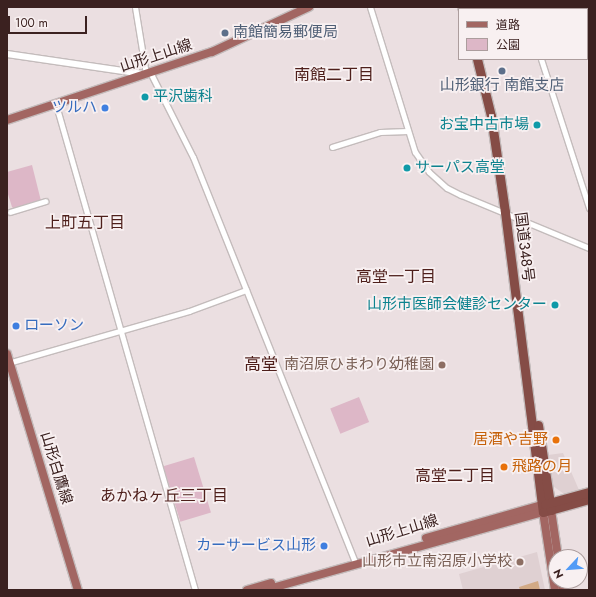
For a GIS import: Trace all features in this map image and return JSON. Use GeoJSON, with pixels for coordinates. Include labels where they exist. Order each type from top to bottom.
{"type":"FeatureCollection","features":[{"type":"Feature","properties":{"kind":"highway","name":"国道348号"},"geometry":{"type":"LineString","coordinates":[[477,60],[491,116],[508,213]]}},
{"type":"Feature","properties":{"kind":"highway","name":"国道348号"},"geometry":{"type":"LineString","coordinates":[[482,60],[508,213],[546,508]]}},
{"type":"Feature","properties":{"kind":"highway"},"geometry":{"type":"LineString","coordinates":[[546,508],[589,492]]}},
{"type":"Feature","properties":{"kind":"highway"},"geometry":{"type":"LineString","coordinates":[[546,508],[589,499]]}},
{"type":"Feature","properties":{"kind":"main road","name":"山形上山線"},"geometry":{"type":"LineString","coordinates":[[7,120],[212,52],[309,7]]}},
{"type":"Feature","properties":{"kind":"main road","name":"山形白鷹線"},"geometry":{"type":"LineString","coordinates":[[7,354],[8,363],[78,590]]}},
{"type":"Feature","properties":{"kind":"main road","name":"山形上山線"},"geometry":{"type":"LineString","coordinates":[[247,590],[546,508]]}},
{"type":"Feature","properties":{"kind":"main road","name":"山形上山線"},"geometry":{"type":"LineString","coordinates":[[265,590],[546,508]]}},
{"type":"Feature","properties":{"kind":"main road"},"geometry":{"type":"LineString","coordinates":[[546,508],[556,549]]}},
{"type":"Feature","properties":{"kind":"main road"},"geometry":{"type":"LineString","coordinates":[[546,508],[554,590]]}},
{"type":"Feature","properties":{"kind":"street"},"geometry":{"type":"LineString","coordinates":[[135,7],[148,73],[192,157],[354,560]]}},
{"type":"Feature","properties":{"kind":"street"},"geometry":{"type":"LineString","coordinates":[[370,7],[408,131],[418,158],[437,180],[461,195],[508,213],[589,248]]}},
{"type":"Feature","properties":{"kind":"street"},"geometry":{"type":"LineString","coordinates":[[7,54],[148,73]]}},
{"type":"Feature","properties":{"kind":"street"},"geometry":{"type":"LineString","coordinates":[[541,60],[589,208]]}},
{"type":"Feature","properties":{"kind":"street"},"geometry":{"type":"LineString","coordinates":[[56,105],[195,590]]}},
{"type":"Feature","properties":{"kind":"street"},"geometry":{"type":"LineString","coordinates":[[332,147],[380,132],[408,131]]}},
{"type":"Feature","properties":{"kind":"street"},"geometry":{"type":"LineString","coordinates":[[10,212],[45,201]]}},
{"type":"Feature","properties":{"kind":"street"},"geometry":{"type":"LineString","coordinates":[[8,363],[189,311],[246,290]]}},
{"type":"Feature","properties":{"kind":"shaded area"},"geometry":{"type":"Polygon","coordinates":[[[563,453],[579,490],[564,494],[553,486],[548,455],[563,453]]]}},
{"type":"Feature","properties":{"kind":"shaded area","name":"山形市立南沼原小学校"},"geometry":{"type":"Polygon","coordinates":[[[537,552],[545,590],[463,590],[459,574],[537,552]]]}},
{"type":"Feature","properties":{"kind":"shaded area"},"geometry":{"type":"Polygon","coordinates":[[[538,581],[540,590],[520,590],[519,587],[538,581]]]}},
{"type":"Feature","properties":{"kind":"green space"},"geometry":{"type":"Polygon","coordinates":[[[32,165],[41,201],[15,210],[12,207],[7,191],[7,172],[32,165]]]}},
{"type":"Feature","properties":{"kind":"green space"},"geometry":{"type":"Polygon","coordinates":[[[359,397],[369,422],[340,434],[330,409],[359,397]]]}},
{"type":"Feature","properties":{"kind":"green space"},"geometry":{"type":"Polygon","coordinates":[[[194,457],[211,512],[180,522],[163,466],[194,457]]]}},
{"type":"Feature","properties":{"kind":"place","name":"南館簡易郵便局"},"geometry":{"type":"Point","coordinates":[225,33]}},
{"type":"Feature","properties":{"kind":"place","name":"山形銀行 南館支店"},"geometry":{"type":"Point","coordinates":[502,71]}},
{"type":"Feature","properties":{"kind":"place","name":"平沢歯科"},"geometry":{"type":"Point","coordinates":[145,97]}},
{"type":"Feature","properties":{"kind":"place","name":"ツルハ"},"geometry":{"type":"Point","coordinates":[105,108]}},
{"type":"Feature","properties":{"kind":"place","name":"お宝中古市場"},"geometry":{"type":"Point","coordinates":[537,125]}},
{"type":"Feature","properties":{"kind":"place","name":"サーパス高堂"},"geometry":{"type":"Point","coordinates":[407,168]}},
{"type":"Feature","properties":{"kind":"place","name":"山形市医師会健診センター"},"geometry":{"type":"Point","coordinates":[555,305]}},
{"type":"Feature","properties":{"kind":"place","name":"ローソン"},"geometry":{"type":"Point","coordinates":[16,326]}},
{"type":"Feature","properties":{"kind":"place","name":"南沼原ひまわり幼稚園"},"geometry":{"type":"Point","coordinates":[442,365]}},
{"type":"Feature","properties":{"kind":"place","name":"居酒や吉野"},"geometry":{"type":"Point","coordinates":[556,440]}},
{"type":"Feature","properties":{"kind":"place","name":"飛路の月"},"geometry":{"type":"Point","coordinates":[504,467]}},
{"type":"Feature","properties":{"kind":"place","name":"カーサービス山形"},"geometry":{"type":"Point","coordinates":[324,546]}},
{"type":"Feature","properties":{"kind":"place","name":"山形市立南沼原小学校"},"geometry":{"type":"Point","coordinates":[520,562]}},
{"type":"Feature","properties":{"kind":"district","name":"南館二丁目"},"geometry":{"type":"Point","coordinates":[334,75]}},
{"type":"Feature","properties":{"kind":"district","name":"上町五丁目"},"geometry":{"type":"Point","coordinates":[85,223]}},
{"type":"Feature","properties":{"kind":"district","name":"高堂一丁目"},"geometry":{"type":"Point","coordinates":[396,277]}},
{"type":"Feature","properties":{"kind":"district","name":"高堂"},"geometry":{"type":"Point","coordinates":[261,365]}},
{"type":"Feature","properties":{"kind":"district","name":"高堂二丁目"},"geometry":{"type":"Point","coordinates":[455,476]}},
{"type":"Feature","properties":{"kind":"district","name":"あかねヶ丘三丁目"},"geometry":{"type":"Point","coordinates":[164,496]}}]}
